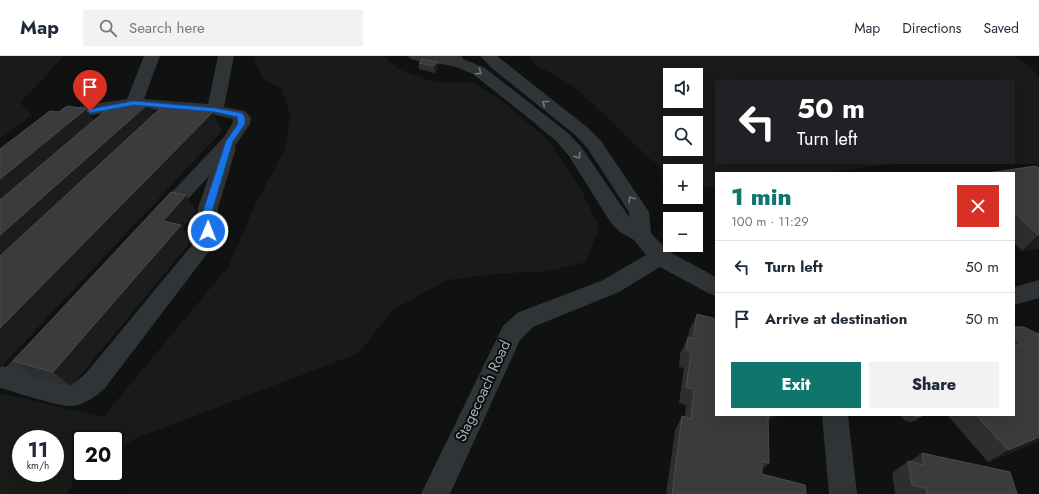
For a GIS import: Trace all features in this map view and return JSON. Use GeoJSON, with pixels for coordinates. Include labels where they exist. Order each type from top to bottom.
{"type":"FeatureCollection","features":[{"type":"Feature","properties":{"kind":"street"},"geometry":{"type":"LineString","coordinates":[[99,134],[134,103],[152,56]]}},
{"type":"Feature","properties":{"kind":"street"},"geometry":{"type":"LineString","coordinates":[[215,110],[226,56]]}},
{"type":"Feature","properties":{"kind":"street"},"geometry":{"type":"LineString","coordinates":[[416,56],[425,59],[442,60],[467,66],[479,71],[562,137],[576,152],[618,218],[627,227],[641,235],[660,257],[715,286]]}},
{"type":"Feature","properties":{"kind":"street"},"geometry":{"type":"LineString","coordinates":[[442,60],[464,56]]}},
{"type":"Feature","properties":{"kind":"street"},"geometry":{"type":"LineString","coordinates":[[488,56],[498,66],[581,131],[596,145],[639,212],[641,235]]}},
{"type":"Feature","properties":{"kind":"street"},"geometry":{"type":"LineString","coordinates":[[45,128],[56,120],[70,114],[134,103],[215,110],[236,114],[242,118],[241,124],[230,141],[150,228]]}},
{"type":"Feature","properties":{"kind":"street"},"geometry":{"type":"LineString","coordinates":[[148,140],[182,107]]}},
{"type":"Feature","properties":{"kind":"street"},"geometry":{"type":"LineString","coordinates":[[6,378],[66,394],[82,392],[96,380],[206,242],[208,208],[230,141]]}},
{"type":"Feature","properties":{"kind":"street","name":"Stagecoach Road"},"geometry":{"type":"LineString","coordinates":[[435,494],[511,333],[525,320],[611,286],[660,257]]}},
{"type":"Feature","properties":{"kind":"street"},"geometry":{"type":"LineString","coordinates":[[1015,296],[1039,288]]}},
{"type":"Feature","properties":{"kind":"street"},"geometry":{"type":"LineString","coordinates":[[6,378],[54,333]]}},
{"type":"Feature","properties":{"kind":"street"},"geometry":{"type":"LineString","coordinates":[[835,416],[843,494]]}},
{"type":"Feature","properties":{"kind":"shaded area"},"geometry":{"type":"Polygon","coordinates":[[[0,56],[64,56],[20,103],[32,115],[0,139],[0,56]]]}},
{"type":"Feature","properties":{"kind":"shaded area"},"geometry":{"type":"Polygon","coordinates":[[[255,56],[385,56],[398,69],[435,82],[473,83],[500,99],[549,141],[579,185],[599,227],[586,262],[544,272],[505,273],[448,280],[392,310],[359,353],[137,438],[124,444],[124,430],[72,430],[73,482],[67,494],[0,494],[0,393],[103,417],[228,267],[256,203],[285,149],[290,115],[282,89],[263,79],[254,60],[255,56]]]}},
{"type":"Feature","properties":{"kind":"shaded area"},"geometry":{"type":"Polygon","coordinates":[[[530,56],[1014,56],[1029,66],[1039,77],[1039,164],[1015,164],[1015,80],[715,80],[715,164],[893,164],[831,172],[715,172],[715,186],[703,187],[703,164],[663,164],[663,171],[576,88],[536,65],[530,56]]]}},
{"type":"Feature","properties":{"kind":"building"},"geometry":{"type":"Polygon","coordinates":[[[422,59],[437,62],[434,66],[419,63],[422,59]]]}},
{"type":"Feature","properties":{"kind":"building"},"geometry":{"type":"Polygon","coordinates":[[[128,101],[148,104],[0,235],[0,200],[112,105],[121,107],[128,101]]]}},
{"type":"Feature","properties":{"kind":"building"},"geometry":{"type":"Polygon","coordinates":[[[165,104],[213,112],[0,328],[0,256],[165,104]]]}},
{"type":"Feature","properties":{"kind":"building"},"geometry":{"type":"Polygon","coordinates":[[[67,106],[86,109],[0,179],[0,149],[50,111],[59,112],[67,106]]]}},
{"type":"Feature","properties":{"kind":"building"},"geometry":{"type":"Polygon","coordinates":[[[1036,166],[1039,168],[1039,235],[1015,214],[1015,172],[994,172],[1036,166]]]}},
{"type":"Feature","properties":{"kind":"building"},"geometry":{"type":"Polygon","coordinates":[[[171,192],[186,195],[163,221],[181,225],[53,372],[13,361],[171,192]]]}},
{"type":"Feature","properties":{"kind":"building"},"geometry":{"type":"Polygon","coordinates":[[[697,314],[715,319],[715,416],[768,416],[769,463],[762,461],[762,474],[805,485],[806,494],[672,494],[682,416],[691,419],[694,389],[686,387],[691,352],[686,350],[688,337],[693,339],[697,314]]]}},
{"type":"Feature","properties":{"kind":"building"},"geometry":{"type":"Polygon","coordinates":[[[1024,327],[1039,336],[1039,437],[1008,450],[977,416],[1015,416],[1015,346],[1021,344],[1015,337],[1015,328],[1024,327]]]}},
{"type":"Feature","properties":{"kind":"building"},"geometry":{"type":"Polygon","coordinates":[[[922,453],[1010,472],[1017,494],[927,494],[926,488],[912,485],[908,461],[924,465],[922,453]]]}},
{"type":"Feature","properties":{"kind":"route"},"geometry":{"type":"LineString","coordinates":[[90,111],[134,103],[215,110],[236,114],[242,118],[240,127],[230,141],[208,208],[208,231]]}}]}
